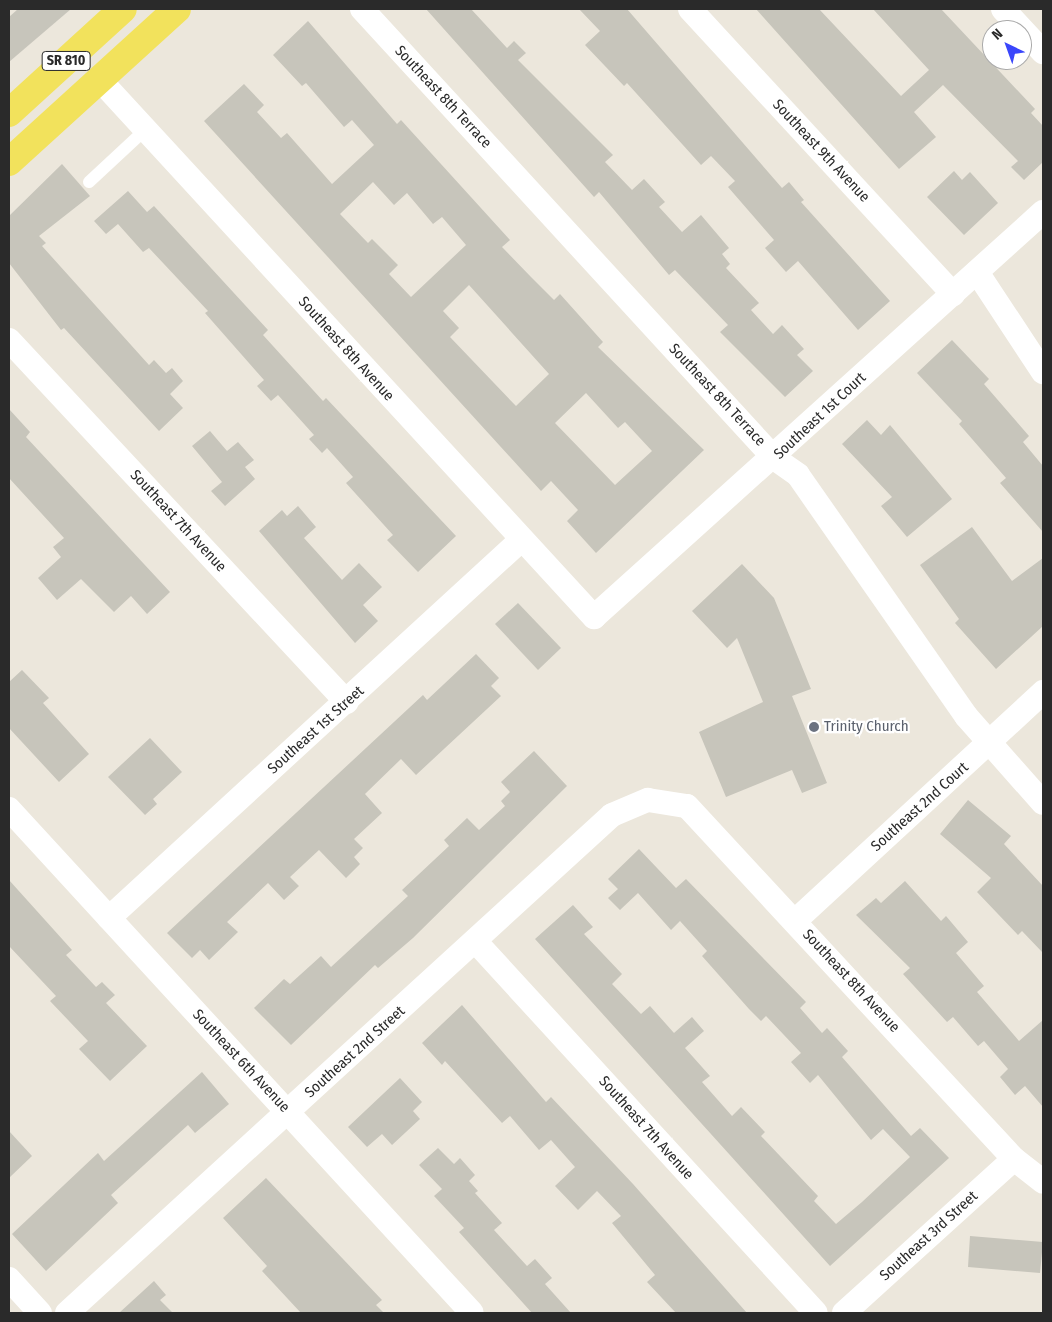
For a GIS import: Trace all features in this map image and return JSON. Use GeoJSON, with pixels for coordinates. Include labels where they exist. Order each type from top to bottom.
{"type":"FeatureCollection","features":[{"type":"Feature","properties":{"kind":"main road","name":"SR 810"},"geometry":{"type":"LineString","coordinates":[[9,113],[123,9]]}},
{"type":"Feature","properties":{"kind":"main road","name":"SR 810"},"geometry":{"type":"LineString","coordinates":[[9,162],[177,9]]}},
{"type":"Feature","properties":{"kind":"street","name":"Southeast 8th Terrace"},"geometry":{"type":"LineString","coordinates":[[362,9],[774,458],[798,475],[843,534],[989,744],[1043,803]]}},
{"type":"Feature","properties":{"kind":"street","name":"Southeast 9th Avenue"},"geometry":{"type":"LineString","coordinates":[[690,9],[952,294]]}},
{"type":"Feature","properties":{"kind":"street"},"geometry":{"type":"LineString","coordinates":[[1003,9],[1043,52]]}},
{"type":"Feature","properties":{"kind":"street","name":"Southeast 8th Avenue"},"geometry":{"type":"LineString","coordinates":[[100,80],[521,540],[594,617]]}},
{"type":"Feature","properties":{"kind":"street","name":"Southeast 1st Court"},"geometry":{"type":"LineString","coordinates":[[594,617],[774,458],[1043,212]]}},
{"type":"Feature","properties":{"kind":"street"},"geometry":{"type":"LineString","coordinates":[[977,272],[1043,372]]}},
{"type":"Feature","properties":{"kind":"street","name":"Southeast 7th Avenue"},"geometry":{"type":"LineString","coordinates":[[9,340],[347,702]]}},
{"type":"Feature","properties":{"kind":"street","name":"Southeast 1st Street"},"geometry":{"type":"LineString","coordinates":[[108,918],[347,702],[521,540]]}},
{"type":"Feature","properties":{"kind":"street","name":"Southeast 2nd Court"},"geometry":{"type":"LineString","coordinates":[[796,921],[1043,692]]}},
{"type":"Feature","properties":{"kind":"street","name":"Southeast 8th Avenue"},"geometry":{"type":"LineString","coordinates":[[648,800],[687,806],[796,921],[1014,1158],[1043,1182]]}},
{"type":"Feature","properties":{"kind":"street","name":"Southeast 2nd Street"},"geometry":{"type":"LineString","coordinates":[[68,1313],[476,942],[612,815],[648,800]]}},
{"type":"Feature","properties":{"kind":"street","name":"Southeast 6th Avenue"},"geometry":{"type":"LineString","coordinates":[[9,809],[472,1313]]}},
{"type":"Feature","properties":{"kind":"street","name":"Southeast 7th Avenue"},"geometry":{"type":"LineString","coordinates":[[476,942],[816,1313]]}},
{"type":"Feature","properties":{"kind":"street","name":"Southeast 3rd Street"},"geometry":{"type":"LineString","coordinates":[[844,1313],[1014,1158]]}},
{"type":"Feature","properties":{"kind":"street"},"geometry":{"type":"LineString","coordinates":[[9,1279],[40,1313]]}},
{"type":"Feature","properties":{"kind":"lane"},"geometry":{"type":"LineString","coordinates":[[89,182],[145,130]]}},
{"type":"Feature","properties":{"kind":"building"},"geometry":{"type":"Polygon","coordinates":[[[18,9],[71,9],[9,62],[9,17],[18,9]]]}},
{"type":"Feature","properties":{"kind":"building"},"geometry":{"type":"Polygon","coordinates":[[[426,9],[471,9],[507,48],[514,41],[526,53],[518,60],[613,155],[605,162],[632,190],[644,179],[665,202],[659,207],[682,232],[701,215],[729,248],[722,254],[730,264],[726,268],[759,303],[751,310],[773,334],[782,325],[804,349],[797,355],[813,371],[785,397],[720,332],[728,325],[675,270],[669,275],[599,192],[594,197],[426,9]]]}},
{"type":"Feature","properties":{"kind":"building"},"geometry":{"type":"Polygon","coordinates":[[[579,9],[627,9],[782,188],[789,182],[804,200],[801,202],[890,301],[858,330],[798,261],[786,272],[765,248],[774,240],[728,187],[735,181],[711,156],[701,165],[627,83],[624,86],[585,45],[600,31],[579,9]]]}},
{"type":"Feature","properties":{"kind":"building"},"geometry":{"type":"Polygon","coordinates":[[[756,9],[819,9],[901,96],[929,70],[873,9],[941,9],[982,53],[982,70],[998,70],[1035,109],[1031,113],[1043,126],[1043,162],[1024,180],[1011,167],[1018,161],[943,85],[914,112],[936,137],[899,169],[756,9]]]}},
{"type":"Feature","properties":{"kind":"building"},"geometry":{"type":"Polygon","coordinates":[[[308,21],[397,124],[401,120],[510,240],[502,247],[554,300],[560,294],[603,342],[598,347],[704,450],[596,553],[567,521],[578,510],[551,481],[541,491],[204,121],[244,84],[264,105],[257,112],[281,138],[287,133],[332,184],[374,145],[352,120],[344,127],[306,83],[302,86],[273,55],[308,21]],[[373,182],[340,214],[368,243],[372,239],[398,265],[389,274],[411,297],[466,245],[442,217],[433,224],[407,193],[394,205],[373,182]],[[469,285],[443,311],[459,328],[450,337],[516,406],[549,374],[469,285]],[[586,393],[555,423],[615,485],[652,451],[625,422],[618,428],[586,393]]]}},
{"type":"Feature","properties":{"kind":"building"},"geometry":{"type":"Polygon","coordinates":[[[62,164],[90,196],[39,236],[46,243],[42,246],[149,365],[154,360],[166,373],[172,368],[183,381],[170,394],[183,408],[159,431],[64,328],[61,330],[9,263],[9,216],[62,164]]]}},
{"type":"Feature","properties":{"kind":"building"},"geometry":{"type":"Polygon","coordinates":[[[954,171],[962,180],[970,172],[998,203],[964,235],[927,197],[954,171]]]}},
{"type":"Feature","properties":{"kind":"building"},"geometry":{"type":"Polygon","coordinates":[[[128,191],[147,212],[154,206],[268,330],[263,335],[323,401],[326,398],[456,536],[418,572],[387,540],[393,535],[346,483],[353,477],[327,448],[322,453],[309,439],[314,435],[278,395],[271,401],[257,386],[264,380],[205,313],[208,311],[149,248],[143,252],[118,224],[106,234],[94,221],[128,191]]]}},
{"type":"Feature","properties":{"kind":"building"},"geometry":{"type":"Polygon","coordinates":[[[952,340],[989,379],[984,384],[1029,436],[1023,442],[1043,466],[1043,532],[1000,483],[1006,478],[959,424],[962,421],[917,373],[952,340]]]}},
{"type":"Feature","properties":{"kind":"building"},"geometry":{"type":"Polygon","coordinates":[[[9,409],[30,432],[26,437],[170,592],[147,614],[131,596],[114,612],[81,579],[57,600],[38,578],[61,557],[53,547],[64,538],[9,478],[9,409]]]}},
{"type":"Feature","properties":{"kind":"building"},"geometry":{"type":"Polygon","coordinates":[[[867,420],[881,435],[890,425],[952,499],[907,537],[881,506],[892,497],[842,444],[867,420]]]}},
{"type":"Feature","properties":{"kind":"building"},"geometry":{"type":"Polygon","coordinates":[[[210,431],[227,451],[238,442],[254,460],[245,467],[255,479],[225,506],[211,491],[222,482],[192,446],[210,431]]]}},
{"type":"Feature","properties":{"kind":"building"},"geometry":{"type":"Polygon","coordinates":[[[298,506],[316,527],[304,538],[342,580],[359,563],[382,587],[363,605],[378,621],[355,643],[259,531],[282,510],[287,516],[298,506]]]}},
{"type":"Feature","properties":{"kind":"building"},"geometry":{"type":"Polygon","coordinates":[[[972,527],[1012,581],[1043,558],[1043,626],[996,669],[955,623],[959,619],[920,565],[972,527]]]}},
{"type":"Feature","properties":{"kind":"building"},"geometry":{"type":"Polygon","coordinates":[[[742,564],[774,598],[811,689],[792,696],[827,783],[802,793],[792,770],[726,797],[699,732],[763,702],[737,638],[727,648],[692,611],[742,564]]]}},
{"type":"Feature","properties":{"kind":"building"},"geometry":{"type":"Polygon","coordinates":[[[518,603],[561,648],[538,670],[495,624],[518,603]]]}},
{"type":"Feature","properties":{"kind":"building"},"geometry":{"type":"Polygon","coordinates":[[[476,654],[499,678],[491,686],[501,696],[416,775],[401,759],[365,794],[382,813],[354,839],[363,848],[354,857],[360,864],[346,878],[319,850],[290,877],[299,886],[284,900],[268,883],[227,922],[238,932],[209,960],[200,950],[192,958],[167,933],[423,695],[427,700],[476,654]]]}},
{"type":"Feature","properties":{"kind":"building"},"geometry":{"type":"Polygon","coordinates":[[[22,670],[49,698],[43,703],[89,754],[59,782],[9,728],[9,682],[22,670]]]}},
{"type":"Feature","properties":{"kind":"building"},"geometry":{"type":"Polygon","coordinates":[[[150,738],[182,772],[153,799],[157,804],[145,815],[108,777],[150,738]]]}},
{"type":"Feature","properties":{"kind":"building"},"geometry":{"type":"Polygon","coordinates":[[[534,751],[567,786],[413,938],[378,968],[375,965],[291,1045],[254,1008],[284,979],[290,984],[321,956],[331,967],[408,896],[402,890],[449,846],[444,840],[467,818],[479,830],[505,806],[501,801],[510,792],[501,782],[534,751]]]}},
{"type":"Feature","properties":{"kind":"building"},"geometry":{"type":"Polygon","coordinates":[[[968,800],[1011,836],[1004,844],[1043,886],[1043,953],[1022,931],[1018,935],[977,892],[991,878],[940,834],[968,800]]]}},
{"type":"Feature","properties":{"kind":"building"},"geometry":{"type":"Polygon","coordinates":[[[639,849],[676,888],[686,879],[806,1002],[800,1008],[822,1033],[827,1028],[848,1051],[842,1057],[911,1136],[920,1128],[949,1158],[830,1266],[535,939],[573,905],[593,927],[584,934],[622,974],[612,984],[641,1014],[650,1006],[674,1033],[692,1017],[704,1031],[685,1048],[710,1076],[702,1082],[732,1116],[741,1107],[765,1132],[761,1136],[818,1196],[814,1201],[836,1224],[862,1202],[910,1157],[883,1129],[871,1140],[818,1075],[810,1083],[791,1062],[801,1053],[766,1016],[761,1021],[749,1009],[702,956],[707,951],[680,921],[671,930],[638,893],[620,910],[608,898],[618,889],[608,879],[639,849]]]}},
{"type":"Feature","properties":{"kind":"building"},"geometry":{"type":"Polygon","coordinates":[[[9,880],[72,950],[66,955],[96,987],[102,982],[115,995],[106,1003],[147,1046],[110,1081],[79,1049],[88,1041],[50,1001],[56,996],[9,946],[9,880]]]}},
{"type":"Feature","properties":{"kind":"building"},"geometry":{"type":"Polygon","coordinates":[[[905,881],[941,921],[946,916],[968,942],[956,953],[984,986],[977,992],[1019,1041],[1043,1020],[1043,1107],[1025,1086],[1015,1095],[1000,1077],[1008,1069],[984,1041],[978,1046],[953,1017],[947,1022],[903,974],[910,968],[856,915],[876,898],[881,903],[905,881]]]}},
{"type":"Feature","properties":{"kind":"building"},"geometry":{"type":"Polygon","coordinates":[[[462,1005],[546,1102],[551,1097],[633,1184],[747,1313],[676,1313],[647,1282],[655,1275],[612,1223],[621,1216],[597,1191],[578,1210],[555,1186],[575,1167],[551,1140],[539,1150],[510,1116],[502,1123],[445,1061],[442,1065],[422,1043],[462,1005]]]}},
{"type":"Feature","properties":{"kind":"building"},"geometry":{"type":"Polygon","coordinates":[[[202,1072],[229,1104],[195,1133],[188,1125],[111,1195],[118,1203],[46,1271],[12,1234],[98,1153],[104,1161],[202,1072]]]}},
{"type":"Feature","properties":{"kind":"building"},"geometry":{"type":"Polygon","coordinates":[[[400,1078],[422,1102],[413,1111],[420,1119],[392,1145],[382,1134],[367,1147],[348,1127],[400,1078]]]}},
{"type":"Feature","properties":{"kind":"building"},"geometry":{"type":"Polygon","coordinates":[[[9,1131],[32,1156],[9,1178],[9,1131]]]}},
{"type":"Feature","properties":{"kind":"building"},"geometry":{"type":"Polygon","coordinates":[[[438,1148],[454,1164],[460,1158],[475,1175],[469,1181],[478,1191],[475,1193],[502,1223],[494,1230],[527,1266],[535,1259],[552,1278],[545,1284],[571,1313],[532,1313],[459,1232],[464,1228],[434,1196],[442,1189],[419,1165],[438,1148]]]}},
{"type":"Feature","properties":{"kind":"building"},"geometry":{"type":"Polygon","coordinates":[[[266,1178],[382,1300],[376,1305],[384,1313],[301,1313],[262,1271],[267,1266],[223,1218],[266,1178]]]}},
{"type":"Feature","properties":{"kind":"building"},"geometry":{"type":"Polygon","coordinates":[[[970,1236],[1043,1242],[1040,1273],[968,1267],[970,1236]]]}},
{"type":"Feature","properties":{"kind":"building"},"geometry":{"type":"Polygon","coordinates":[[[154,1281],[166,1295],[160,1300],[173,1313],[119,1313],[154,1281]]]}},
{"type":"Feature","properties":{"kind":"place","name":"Trinity Church"},"geometry":{"type":"Point","coordinates":[814,727]}}]}
